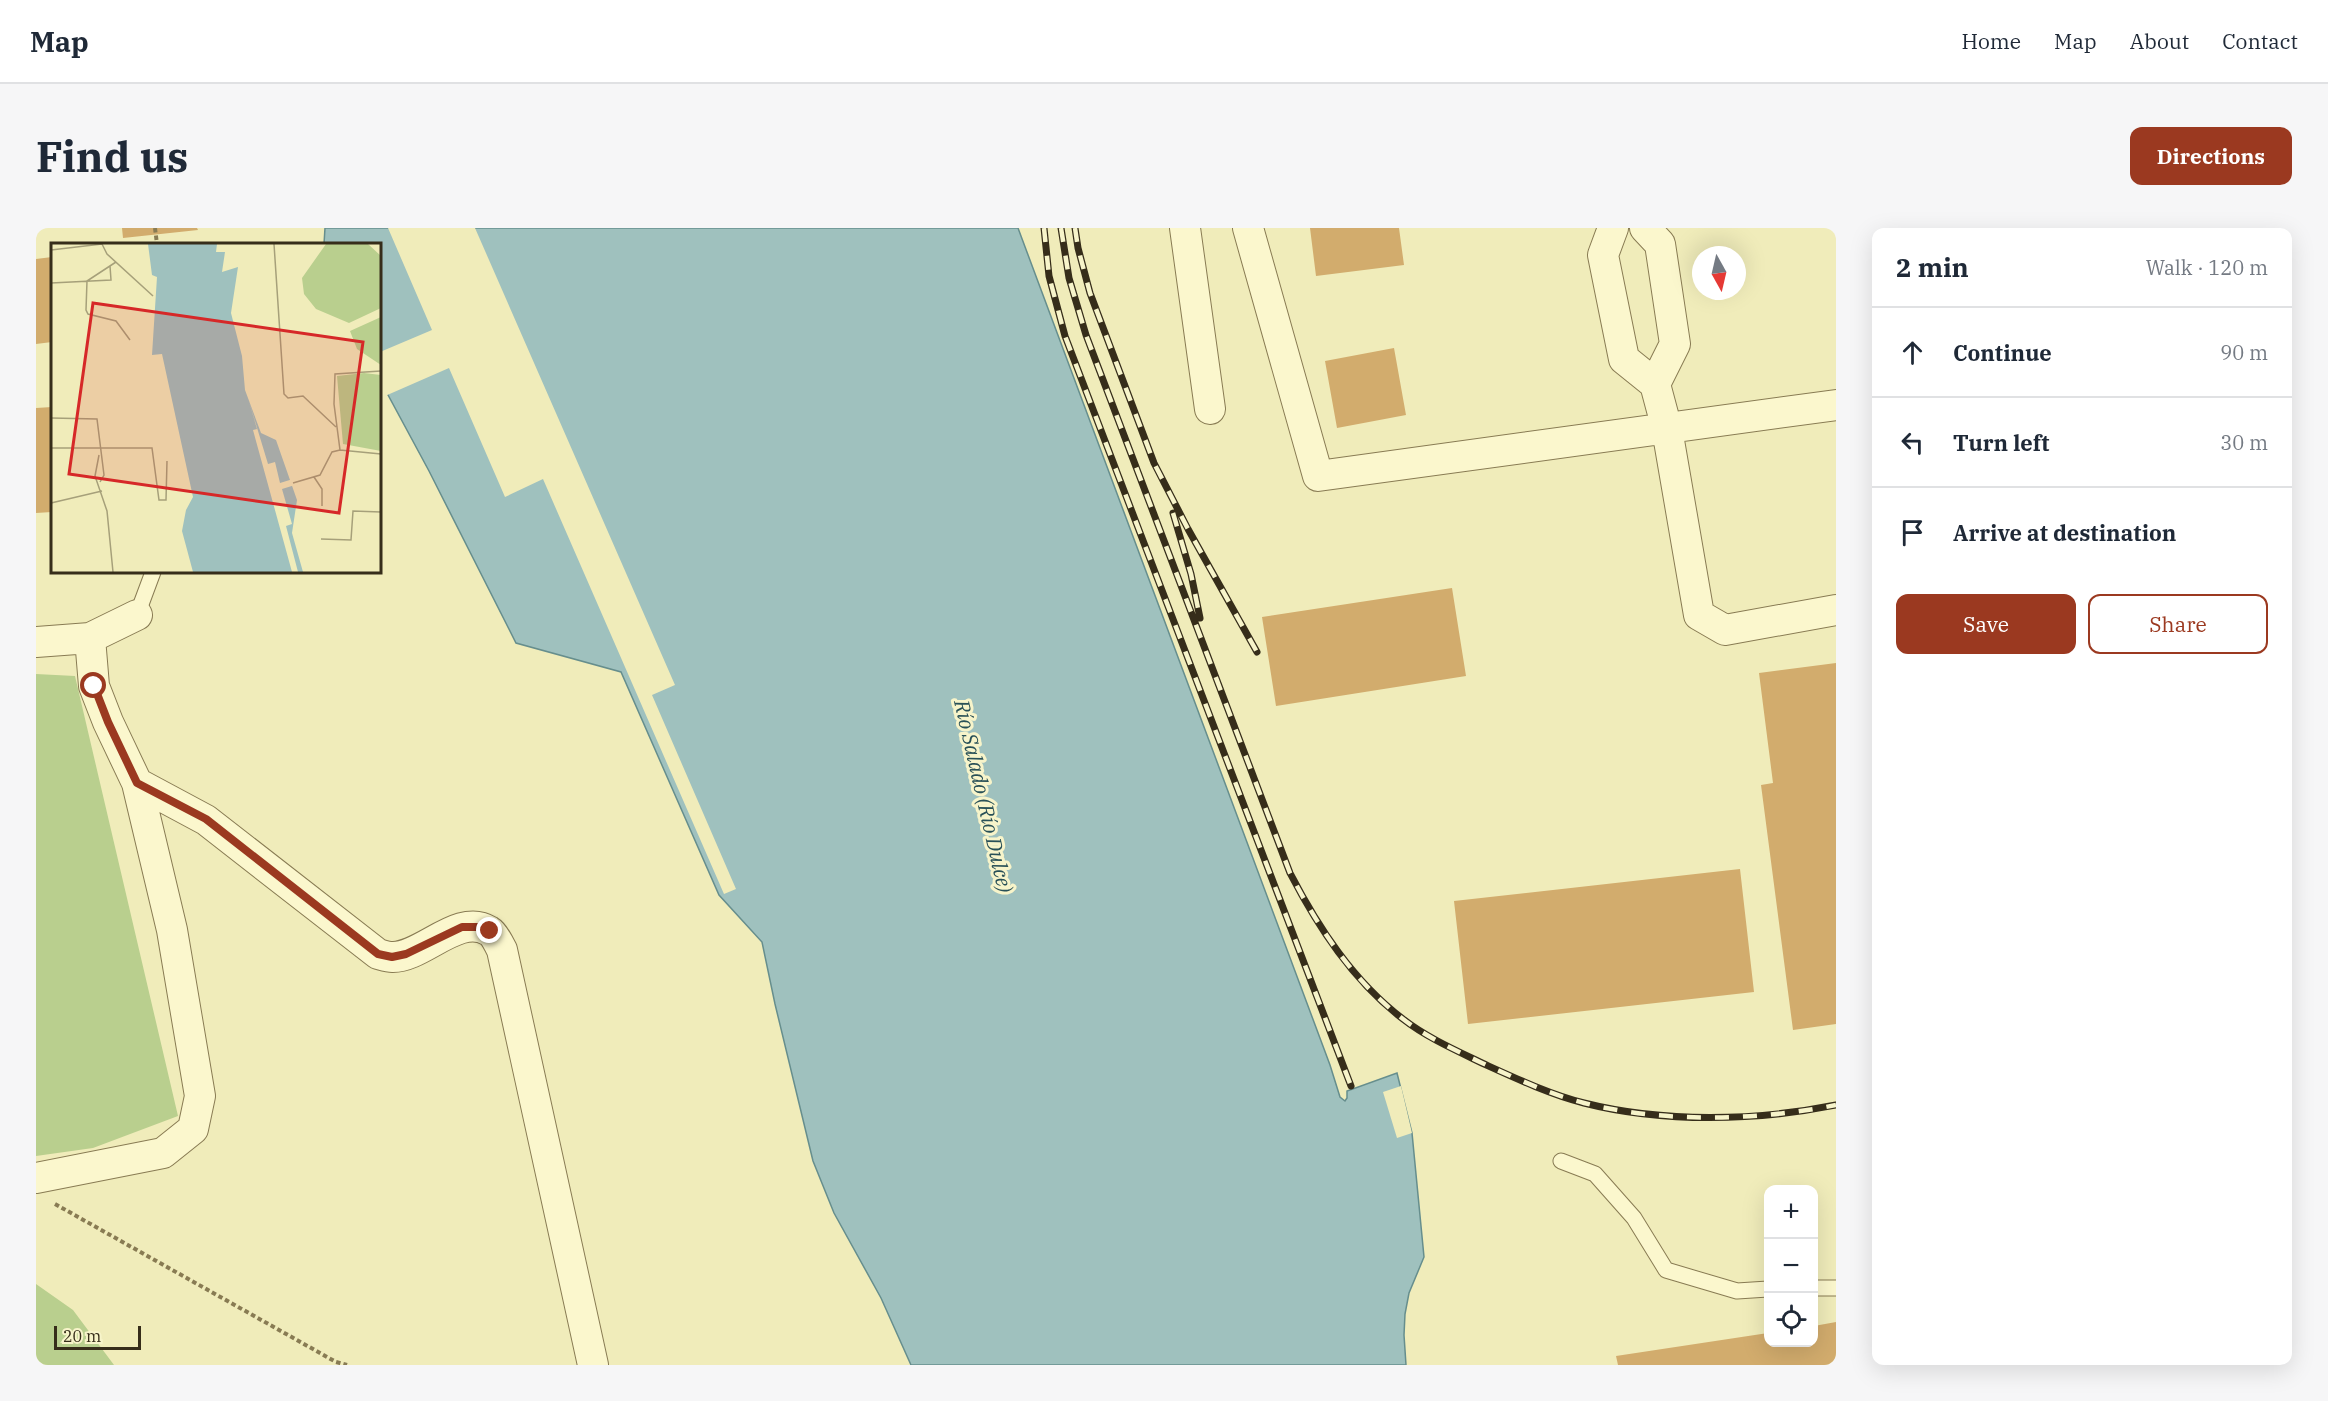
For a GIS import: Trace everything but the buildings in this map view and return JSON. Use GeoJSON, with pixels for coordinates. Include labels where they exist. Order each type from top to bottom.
{"type":"FeatureCollection","features":[{"type":"Feature","properties":{"kind":"street"},"geometry":{"type":"LineString","coordinates":[[1185,228],[1210,409]]}},
{"type":"Feature","properties":{"kind":"street"},"geometry":{"type":"LineString","coordinates":[[1248,228],[1318,476],[1836,405]]}},
{"type":"Feature","properties":{"kind":"street"},"geometry":{"type":"LineString","coordinates":[[1613,228],[1603,255],[1624,359],[1655,384],[1667,429],[1699,615],[1725,630],[1836,610]]}},
{"type":"Feature","properties":{"kind":"street"},"geometry":{"type":"LineString","coordinates":[[1645,228],[1660,244],[1676,344],[1655,384]]}},
{"type":"Feature","properties":{"kind":"street"},"geometry":{"type":"LineString","coordinates":[[36,642],[90,638],[137,615]]}},
{"type":"Feature","properties":{"kind":"street"},"geometry":{"type":"LineString","coordinates":[[41,1188],[163,1153],[193,1129],[200,1096],[172,930],[137,783],[94,686],[90,638]]}},
{"type":"Feature","properties":{"kind":"street"},"geometry":{"type":"LineString","coordinates":[[137,783],[206,819],[378,954],[392,957],[406,954],[462,927],[477,927],[490,931],[502,950],[593,1365]]}},
{"type":"Feature","properties":{"kind":"lane"},"geometry":{"type":"LineString","coordinates":[[137,615],[153,573]]}},
{"type":"Feature","properties":{"kind":"lane"},"geometry":{"type":"LineString","coordinates":[[1561,1161],[1595,1174],[1634,1218],[1666,1270],[1737,1291],[1764,1289]]}},
{"type":"Feature","properties":{"kind":"lane"},"geometry":{"type":"LineString","coordinates":[[1818,1288],[1836,1288]]}},
{"type":"Feature","properties":{"kind":"path"},"geometry":{"type":"LineString","coordinates":[[155,228],[157,243]]}},
{"type":"Feature","properties":{"kind":"path"},"geometry":{"type":"LineString","coordinates":[[41,1188],[336,1362],[347,1365]]}},
{"type":"Feature","properties":{"kind":"green space"},"geometry":{"type":"Polygon","coordinates":[[[36,674],[75,676],[178,1116],[93,1148],[36,1156],[36,674]]]}},
{"type":"Feature","properties":{"kind":"green space"},"geometry":{"type":"Polygon","coordinates":[[[36,1284],[73,1310],[114,1365],[36,1365],[36,1284]]]}},
{"type":"Feature","properties":{"kind":"water","name":"Río Salado (Río Dulce)"},"geometry":{"type":"Polygon","coordinates":[[[325,228],[1018,228],[1340,1097],[1345,1101],[1347,1091],[1397,1073],[1412,1133],[1424,1257],[1409,1293],[1405,1314],[1406,1365],[911,1365],[881,1298],[834,1213],[813,1161],[762,942],[719,895],[621,672],[516,643],[381,382],[381,243],[324,243],[325,228]]]}},
{"type":"Feature","properties":{"kind":"pier"},"geometry":{"type":"Polygon","coordinates":[[[388,228],[475,228],[675,685],[652,695],[736,889],[724,894],[543,479],[505,497],[449,368],[385,396],[381,388],[381,352],[432,330],[388,228]]]}},
{"type":"Feature","properties":{"kind":"pier"},"geometry":{"type":"Polygon","coordinates":[[[1401,1086],[1412,1133],[1397,1138],[1383,1092],[1401,1086]]]}},
{"type":"Feature","properties":{"kind":"railway"},"geometry":{"type":"LineString","coordinates":[[1044,228],[1049,276],[1065,336],[1351,1086]]}},
{"type":"Feature","properties":{"kind":"railway"},"geometry":{"type":"LineString","coordinates":[[1061,228],[1069,278],[1086,335],[1290,873],[1325,933],[1368,988],[1412,1026],[1431,1037],[1520,1080],[1584,1103],[1645,1114],[1710,1118],[1774,1114],[1836,1105]]}},
{"type":"Feature","properties":{"kind":"railway"},"geometry":{"type":"LineString","coordinates":[[1075,228],[1090,293],[1154,463],[1257,652]]}},
{"type":"Feature","properties":{"kind":"railway"},"geometry":{"type":"LineString","coordinates":[[1173,513],[1191,574],[1200,618]]}},
{"type":"Feature","properties":{"kind":"route"},"geometry":{"type":"LineString","coordinates":[[94,686],[137,783],[206,819],[378,954],[392,957],[406,954],[462,927],[477,927],[490,931]]}}]}
